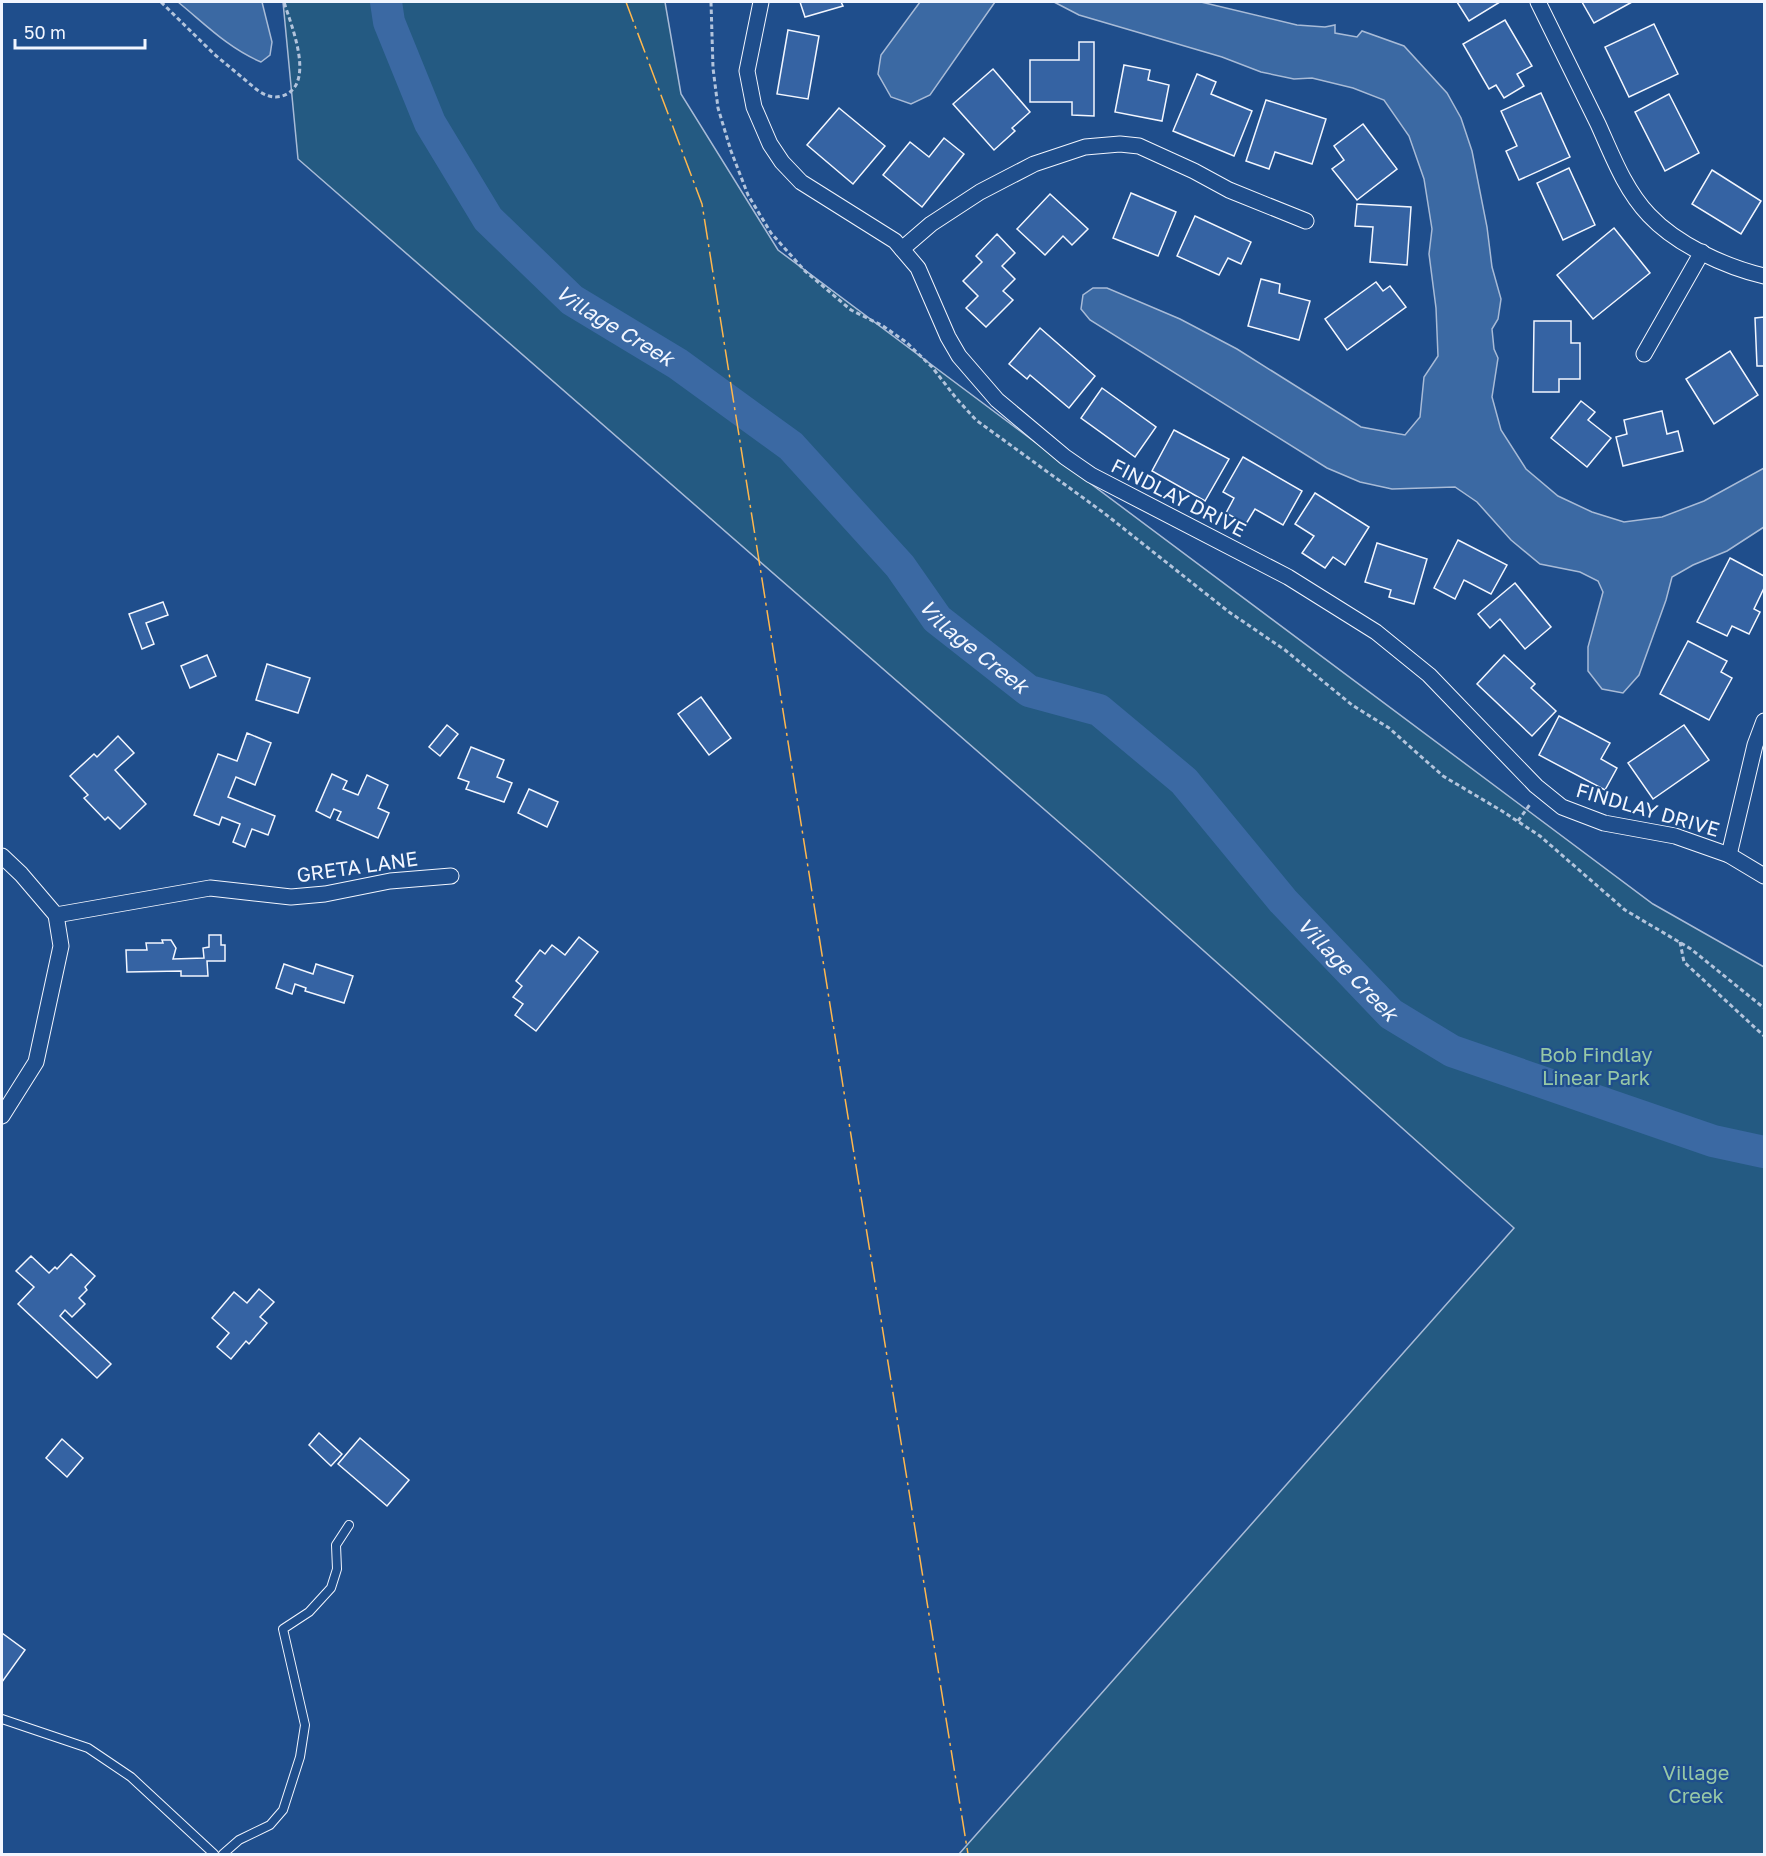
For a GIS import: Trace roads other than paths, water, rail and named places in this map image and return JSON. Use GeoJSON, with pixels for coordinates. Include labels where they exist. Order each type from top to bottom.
{"type":"FeatureCollection","features":[{"type":"Feature","properties":{"kind":"street","name":"FINDLAY DRIVE"},"geometry":{"type":"LineString","coordinates":[[761,2],[747,71],[754,107],[770,144],[782,162],[801,182],[895,241],[918,268],[948,337],[959,356],[997,400],[1065,458],[1091,475],[1288,577],[1376,632],[1429,675],[1541,790],[1562,807],[1604,823],[1675,836],[1729,855],[1764,876]]}},
{"type":"Feature","properties":{"kind":"street"},"geometry":{"type":"LineString","coordinates":[[1538,2],[1624,180],[1648,214],[1665,230],[1702,252],[1737,269],[1764,276]]}},
{"type":"Feature","properties":{"kind":"street"},"geometry":{"type":"LineString","coordinates":[[902,249],[931,224],[980,192],[1034,164],[1086,147],[1120,144],[1139,146],[1229,190],[1306,221]]}},
{"type":"Feature","properties":{"kind":"street"},"geometry":{"type":"LineString","coordinates":[[1644,354],[1702,252]]}},
{"type":"Feature","properties":{"kind":"street"},"geometry":{"type":"LineString","coordinates":[[1729,855],[1755,745],[1764,721]]}},
{"type":"Feature","properties":{"kind":"street"},"geometry":{"type":"LineString","coordinates":[[2,856],[21,874],[56,915],[61,946],[36,1062],[2,1116]]}},
{"type":"Feature","properties":{"kind":"street","name":"GRETA LANE"},"geometry":{"type":"LineString","coordinates":[[56,915],[210,888],[291,897],[325,894],[390,881],[451,876]]}},
{"type":"Feature","properties":{"kind":"lane"},"geometry":{"type":"LineString","coordinates":[[223,1854],[239,1840],[270,1826],[283,1810],[300,1757],[305,1725],[283,1629],[309,1612],[331,1588],[337,1569],[336,1545],[350,1525]]}},
{"type":"Feature","properties":{"kind":"lane"},"geometry":{"type":"LineString","coordinates":[[2,1719],[88,1748],[131,1777],[214,1854]]}},
{"type":"Feature","properties":{"kind":"waterway","name":"Village Creek"},"geometry":{"type":"LineString","coordinates":[[386,2],[389,22],[430,123],[488,219],[572,300],[678,364],[791,446],[900,566],[937,619],[1029,691],[1099,710],[1184,781],[1283,901],[1391,1014],[1452,1051],[1713,1141],[1764,1152]]}},
{"type":"Feature","properties":{"kind":"park label","name":"Bob Findlay Linear Park"},"geometry":{"type":"Point","coordinates":[1596,1066]}}]}
